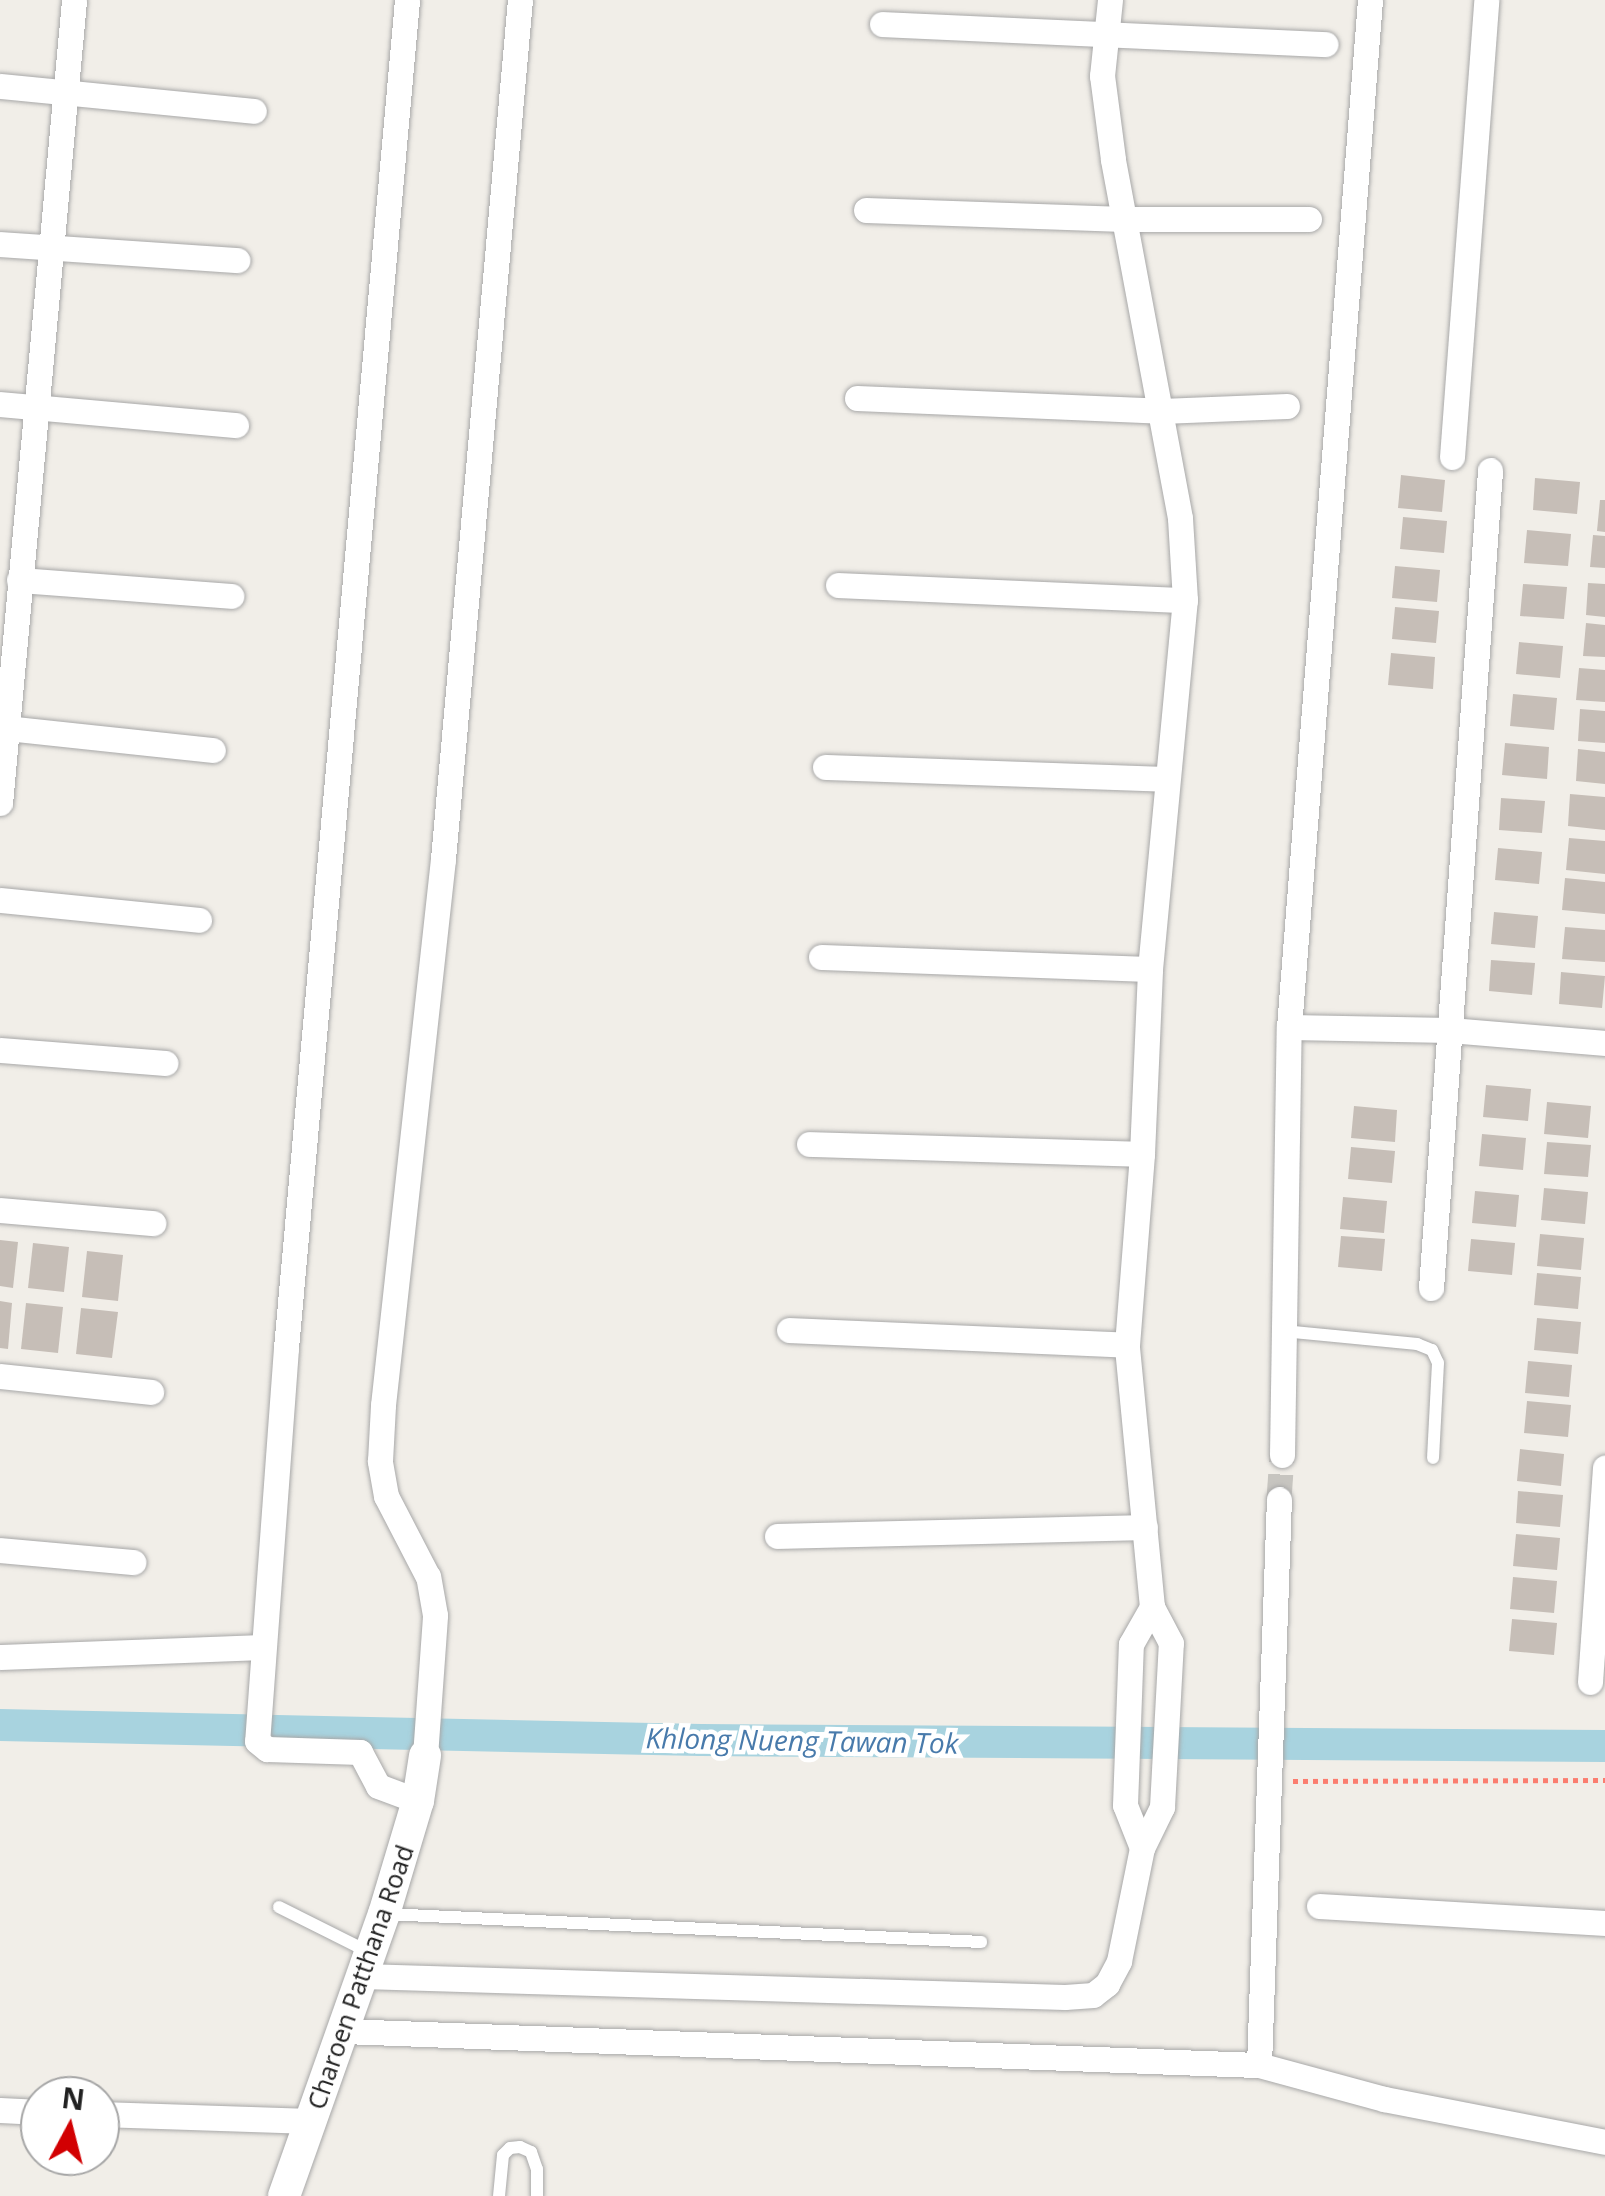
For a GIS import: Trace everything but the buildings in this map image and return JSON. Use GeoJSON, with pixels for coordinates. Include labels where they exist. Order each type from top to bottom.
{"type":"FeatureCollection","features":[{"type":"Feature","properties":{"kind":"street"},"geometry":{"type":"LineString","coordinates":[[0,804],[74,0]]}},
{"type":"Feature","properties":{"kind":"street"},"geometry":{"type":"LineString","coordinates":[[407,0],[257,1741],[267,1749],[360,1752],[378,1786],[418,1800]]}},
{"type":"Feature","properties":{"kind":"street"},"geometry":{"type":"LineString","coordinates":[[425,1756],[435,1615],[428,1577],[386,1496],[380,1442],[486,411],[520,0]]}},
{"type":"Feature","properties":{"kind":"street"},"geometry":{"type":"LineString","coordinates":[[366,1964],[1093,1995],[1106,1984],[1119,1961],[1142,1848],[1162,1806],[1171,1644],[1152,1607],[1127,1345],[1142,1154],[1150,969],[1185,600],[1180,518],[1124,220],[1102,76],[1110,0]]}},
{"type":"Feature","properties":{"kind":"street"},"geometry":{"type":"LineString","coordinates":[[1282,1454],[1289,1026],[1370,0]]}},
{"type":"Feature","properties":{"kind":"street"},"geometry":{"type":"LineString","coordinates":[[1452,457],[1486,0]]}},
{"type":"Feature","properties":{"kind":"street"},"geometry":{"type":"LineString","coordinates":[[882,24],[1326,44]]}},
{"type":"Feature","properties":{"kind":"street"},"geometry":{"type":"LineString","coordinates":[[0,86],[254,111]]}},
{"type":"Feature","properties":{"kind":"street"},"geometry":{"type":"LineString","coordinates":[[866,210],[1124,220],[1310,219]]}},
{"type":"Feature","properties":{"kind":"street"},"geometry":{"type":"LineString","coordinates":[[0,244],[238,260]]}},
{"type":"Feature","properties":{"kind":"street"},"geometry":{"type":"LineString","coordinates":[[857,398],[1162,411],[1286,406]]}},
{"type":"Feature","properties":{"kind":"street"},"geometry":{"type":"LineString","coordinates":[[0,404],[236,424]]}},
{"type":"Feature","properties":{"kind":"street"},"geometry":{"type":"LineString","coordinates":[[1432,1288],[1490,470]]}},
{"type":"Feature","properties":{"kind":"street"},"geometry":{"type":"LineString","coordinates":[[20,580],[231,596]]}},
{"type":"Feature","properties":{"kind":"street"},"geometry":{"type":"LineString","coordinates":[[838,585],[1185,600]]}},
{"type":"Feature","properties":{"kind":"street"},"geometry":{"type":"LineString","coordinates":[[6,728],[213,750]]}},
{"type":"Feature","properties":{"kind":"street"},"geometry":{"type":"LineString","coordinates":[[825,767],[1167,779]]}},
{"type":"Feature","properties":{"kind":"street"},"geometry":{"type":"LineString","coordinates":[[0,900],[199,920]]}},
{"type":"Feature","properties":{"kind":"street"},"geometry":{"type":"LineString","coordinates":[[820,958],[1150,969]]}},
{"type":"Feature","properties":{"kind":"street"},"geometry":{"type":"LineString","coordinates":[[1289,1026],[1450,1030],[1605,1043]]}},
{"type":"Feature","properties":{"kind":"street"},"geometry":{"type":"LineString","coordinates":[[0,1050],[166,1063]]}},
{"type":"Feature","properties":{"kind":"street"},"geometry":{"type":"LineString","coordinates":[[810,1144],[1142,1154]]}},
{"type":"Feature","properties":{"kind":"street"},"geometry":{"type":"LineString","coordinates":[[0,1210],[153,1223]]}},
{"type":"Feature","properties":{"kind":"street"},"geometry":{"type":"LineString","coordinates":[[789,1330],[1127,1345]]}},
{"type":"Feature","properties":{"kind":"street"},"geometry":{"type":"LineString","coordinates":[[0,1376],[151,1392]]}},
{"type":"Feature","properties":{"kind":"street"},"geometry":{"type":"LineString","coordinates":[[1590,1682],[1605,1468]]}},
{"type":"Feature","properties":{"kind":"street"},"geometry":{"type":"LineString","coordinates":[[1258,2065],[1279,1498]]}},
{"type":"Feature","properties":{"kind":"street"},"geometry":{"type":"LineString","coordinates":[[777,1536],[1146,1527]]}},
{"type":"Feature","properties":{"kind":"street"},"geometry":{"type":"LineString","coordinates":[[0,1550],[133,1562]]}},
{"type":"Feature","properties":{"kind":"street"},"geometry":{"type":"LineString","coordinates":[[1142,1848],[1125,1804],[1131,1644],[1152,1607]]}},
{"type":"Feature","properties":{"kind":"street"},"geometry":{"type":"LineString","coordinates":[[0,1657],[263,1657]]}},
{"type":"Feature","properties":{"kind":"street","name":"Charoen Patthana Road"},"geometry":{"type":"LineString","coordinates":[[284,2196],[384,1914],[418,1800],[425,1756]]}},
{"type":"Feature","properties":{"kind":"street"},"geometry":{"type":"LineString","coordinates":[[1319,1906],[1605,1923]]}},
{"type":"Feature","properties":{"kind":"street"},"geometry":{"type":"LineString","coordinates":[[343,2031],[1258,2065],[1384,2100],[1605,2142]]}},
{"type":"Feature","properties":{"kind":"street"},"geometry":{"type":"LineString","coordinates":[[120,2115],[311,2121]]}},
{"type":"Feature","properties":{"kind":"lane"},"geometry":{"type":"LineString","coordinates":[[1284,1331],[1417,1344],[1432,1350],[1438,1362],[1433,1458]]}},
{"type":"Feature","properties":{"kind":"lane"},"geometry":{"type":"LineString","coordinates":[[279,1907],[366,1964]]}},
{"type":"Feature","properties":{"kind":"lane"},"geometry":{"type":"LineString","coordinates":[[384,1914],[981,1942]]}},
{"type":"Feature","properties":{"kind":"lane"},"geometry":{"type":"LineString","coordinates":[[499,2196],[503,2156],[510,2148],[520,2147],[531,2152],[537,2196]]}},
{"type":"Feature","properties":{"kind":"path"},"geometry":{"type":"LineString","coordinates":[[1270,1781],[1605,1780]]}},
{"type":"Feature","properties":{"kind":"waterway","name":"Khlong Nueng Tawan Tok"},"geometry":{"type":"LineString","coordinates":[[0,1725],[701,1740],[1605,1746]]}},
{"type":"Feature","properties":{"kind":"tunnel"},"geometry":{"type":"LineString","coordinates":[[1279,1499],[1282,1455]]}}]}
